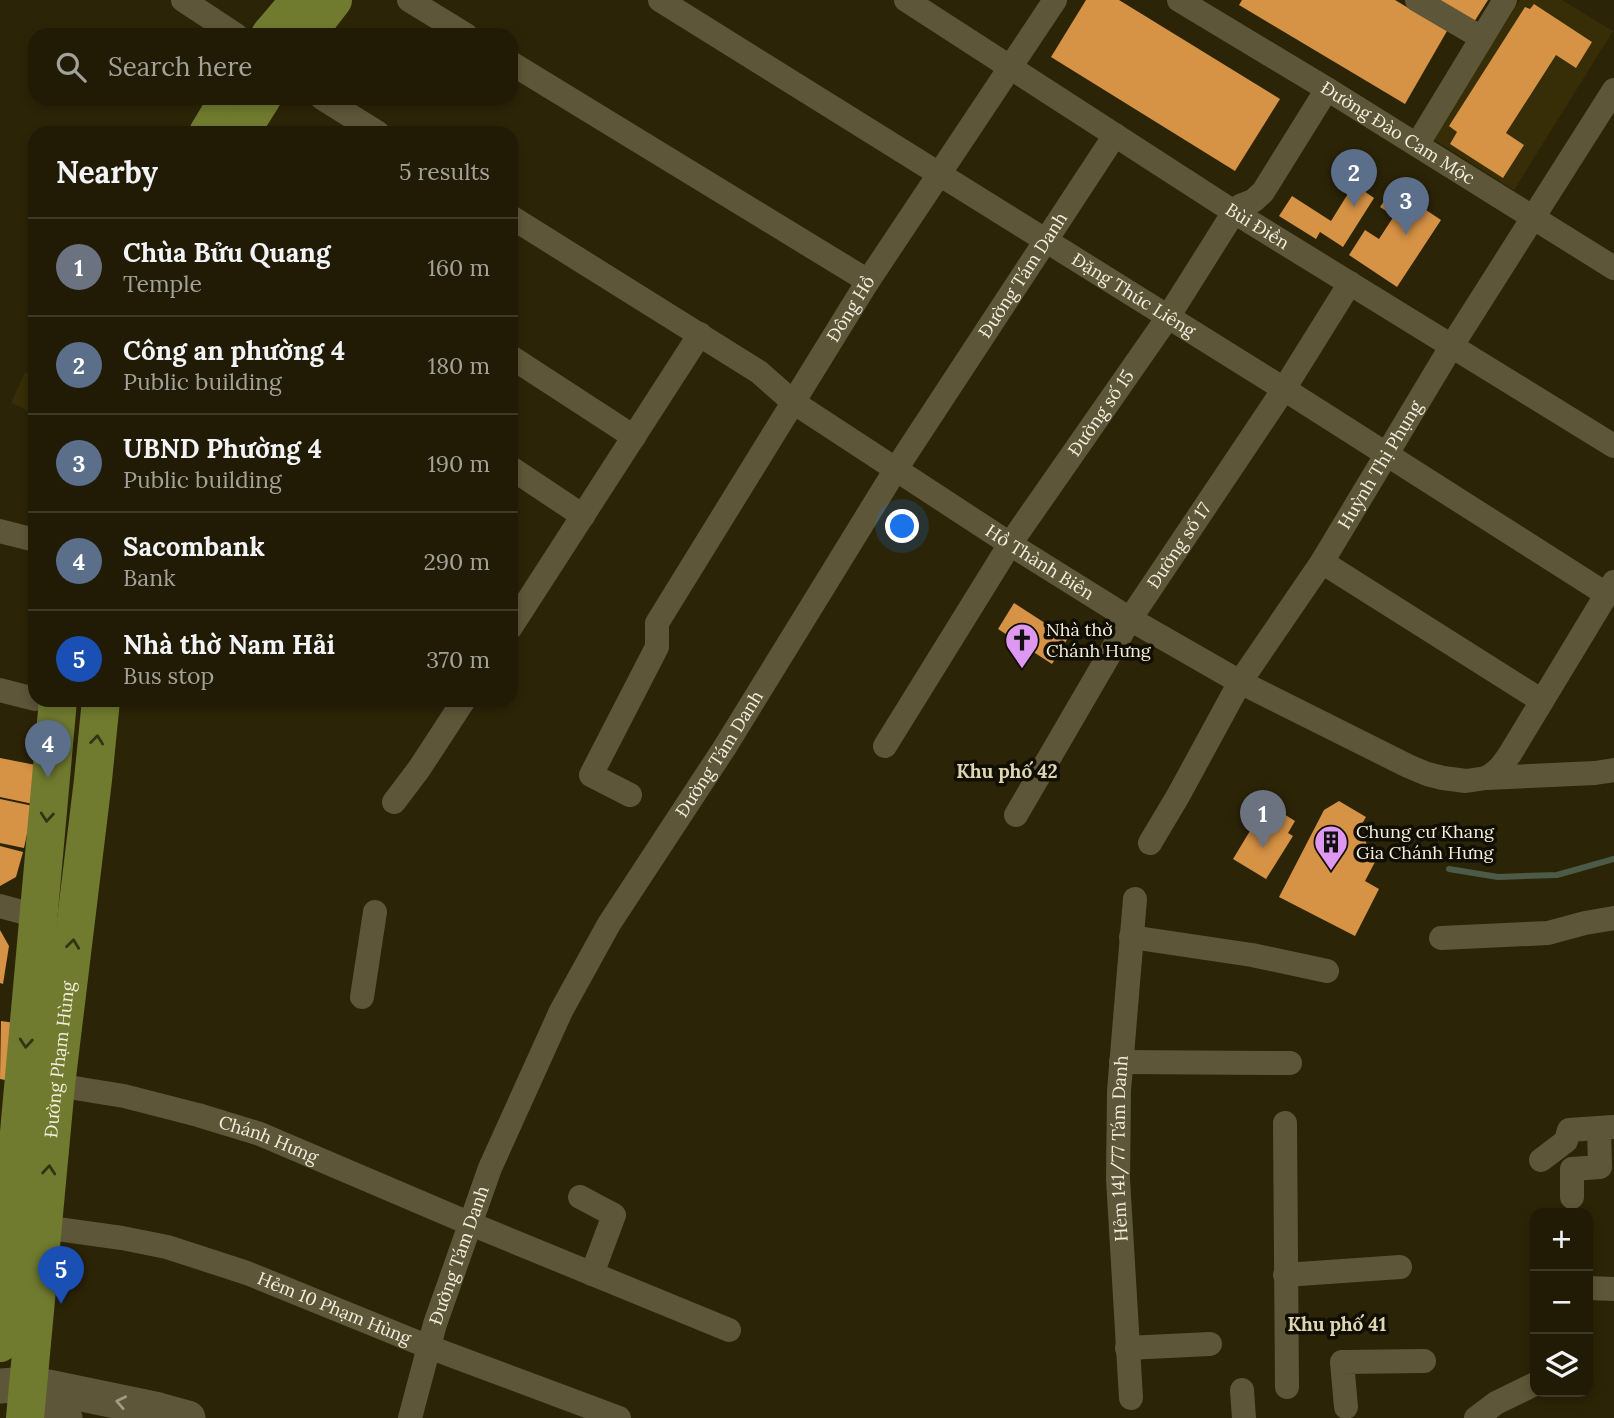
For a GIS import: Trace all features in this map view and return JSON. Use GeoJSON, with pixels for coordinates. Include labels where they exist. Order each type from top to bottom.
{"type":"FeatureCollection","features":[{"type":"Feature","properties":{"kind":"main road"},"geometry":{"type":"LineString","coordinates":[[276,28],[300,0]]}},
{"type":"Feature","properties":{"kind":"main road"},"geometry":{"type":"LineString","coordinates":[[311,28],[333,0]]}},
{"type":"Feature","properties":{"kind":"main road"},"geometry":{"type":"LineString","coordinates":[[212,126],[225,105]]}},
{"type":"Feature","properties":{"kind":"main road"},"geometry":{"type":"LineString","coordinates":[[244,126],[258,105]]}},
{"type":"Feature","properties":{"kind":"main road","name":"Đường Phạm Hùng"},"geometry":{"type":"LineString","coordinates":[[0,1343],[37,916],[47,707]]}},
{"type":"Feature","properties":{"kind":"main road","name":"Đường Phạm Hùng"},"geometry":{"type":"LineString","coordinates":[[21,1402],[100,707]]}},
{"type":"Feature","properties":{"kind":"main road"},"geometry":{"type":"LineString","coordinates":[[21,1402],[48,1387],[188,1418]]}},
{"type":"Feature","properties":{"kind":"main road"},"geometry":{"type":"LineString","coordinates":[[21,1402],[65,1418]]}},
{"type":"Feature","properties":{"kind":"street"},"geometry":{"type":"LineString","coordinates":[[183,0],[225,28]]}},
{"type":"Feature","properties":{"kind":"street"},"geometry":{"type":"LineString","coordinates":[[408,0],[454,28]]}},
{"type":"Feature","properties":{"kind":"street","name":"Đặng Thúc Liêng"},"geometry":{"type":"LineString","coordinates":[[660,0],[1387,454],[1611,587]]}},
{"type":"Feature","properties":{"kind":"street","name":"Bùi Điền"},"geometry":{"type":"LineString","coordinates":[[906,0],[1234,212],[1614,446]]}},
{"type":"Feature","properties":{"kind":"street","name":"Đông Hồ"},"geometry":{"type":"LineString","coordinates":[[630,795],[591,775],[657,647],[657,623],[868,281],[1055,0]]}},
{"type":"Feature","properties":{"kind":"street","name":"Đường Đào Cam Mộc"},"geometry":{"type":"LineString","coordinates":[[1179,0],[1205,7],[1327,89],[1614,268]]}},
{"type":"Feature","properties":{"kind":"street"},"geometry":{"type":"LineString","coordinates":[[1417,0],[1482,38]]}},
{"type":"Feature","properties":{"kind":"street"},"geometry":{"type":"LineString","coordinates":[[1417,145],[1505,0]]}},
{"type":"Feature","properties":{"kind":"street"},"geometry":{"type":"LineString","coordinates":[[518,67],[868,281]]}},
{"type":"Feature","properties":{"kind":"street","name":"Đường số 15"},"geometry":{"type":"LineString","coordinates":[[885,746],[1010,544],[1168,317],[1234,212],[1240,206],[1253,201],[1263,191],[1327,89]]}},
{"type":"Feature","properties":{"kind":"street","name":"Huỳnh Thị Phụng"},"geometry":{"type":"LineString","coordinates":[[1150,843],[1240,682],[1321,562],[1451,347],[1614,90]]}},
{"type":"Feature","properties":{"kind":"street"},"geometry":{"type":"LineString","coordinates":[[333,105],[366,126]]}},
{"type":"Feature","properties":{"kind":"street","name":"Đường Tám Danh"},"geometry":{"type":"LineString","coordinates":[[410,1418],[429,1347],[491,1168],[561,1011],[609,924],[725,747],[895,469],[1115,135]]}},
{"type":"Feature","properties":{"kind":"street","name":"Hồ Thành Biên"},"geometry":{"type":"LineString","coordinates":[[518,221],[759,372],[793,402],[1010,544],[1130,619],[1240,682],[1427,774],[1443,778],[1466,781],[1614,770]]}},
{"type":"Feature","properties":{"kind":"street","name":"Đường số 17"},"geometry":{"type":"LineString","coordinates":[[1016,815],[1130,619],[1284,389],[1350,283]]}},
{"type":"Feature","properties":{"kind":"street"},"geometry":{"type":"LineString","coordinates":[[518,616],[700,334]]}},
{"type":"Feature","properties":{"kind":"street"},"geometry":{"type":"LineString","coordinates":[[518,362],[634,437]]}},
{"type":"Feature","properties":{"kind":"street"},"geometry":{"type":"LineString","coordinates":[[518,473],[583,516]]}},
{"type":"Feature","properties":{"kind":"street"},"geometry":{"type":"LineString","coordinates":[[0,531],[28,538]]}},
{"type":"Feature","properties":{"kind":"street"},"geometry":{"type":"LineString","coordinates":[[1321,562],[1542,701]]}},
{"type":"Feature","properties":{"kind":"street"},"geometry":{"type":"LineString","coordinates":[[1486,778],[1501,767],[1611,587]]}},
{"type":"Feature","properties":{"kind":"street"},"geometry":{"type":"LineString","coordinates":[[0,690],[28,697]]}},
{"type":"Feature","properties":{"kind":"street"},"geometry":{"type":"LineString","coordinates":[[394,802],[459,707]]}},
{"type":"Feature","properties":{"kind":"street","name":"Hẻm 141/77 Tám Danh"},"geometry":{"type":"LineString","coordinates":[[1131,1398],[1118,1179],[1119,1091],[1135,899]]}},
{"type":"Feature","properties":{"kind":"street"},"geometry":{"type":"LineString","coordinates":[[0,906],[37,916]]}},
{"type":"Feature","properties":{"kind":"street"},"geometry":{"type":"LineString","coordinates":[[362,997],[375,912]]}},
{"type":"Feature","properties":{"kind":"street"},"geometry":{"type":"LineString","coordinates":[[1441,938],[1548,933],[1614,918]]}},
{"type":"Feature","properties":{"kind":"street"},"geometry":{"type":"LineString","coordinates":[[1130,937],[1252,955],[1327,971]]}},
{"type":"Feature","properties":{"kind":"street"},"geometry":{"type":"LineString","coordinates":[[1121,1062],[1290,1063]]}},
{"type":"Feature","properties":{"kind":"street","name":"Chánh Hưng"},"geometry":{"type":"LineString","coordinates":[[56,1085],[136,1100],[260,1134],[729,1330]]}},
{"type":"Feature","properties":{"kind":"street"},"geometry":{"type":"LineString","coordinates":[[1286,1123],[1287,1387]]}},
{"type":"Feature","properties":{"kind":"street"},"geometry":{"type":"LineString","coordinates":[[1541,1160],[1566,1141],[1569,1130],[1606,1128],[1600,1167],[1572,1169],[1572,1198]]}},
{"type":"Feature","properties":{"kind":"street"},"geometry":{"type":"LineString","coordinates":[[580,1197],[614,1215],[592,1274]]}},
{"type":"Feature","properties":{"kind":"street","name":"Hẻm 10 Phạm Hùng"},"geometry":{"type":"LineString","coordinates":[[43,1227],[167,1247],[247,1273],[429,1347],[619,1418]]}},
{"type":"Feature","properties":{"kind":"street"},"geometry":{"type":"LineString","coordinates":[[1285,1275],[1400,1267]]}},
{"type":"Feature","properties":{"kind":"street"},"geometry":{"type":"LineString","coordinates":[[1593,1288],[1614,1289]]}},
{"type":"Feature","properties":{"kind":"street"},"geometry":{"type":"LineString","coordinates":[[1127,1348],[1210,1344]]}},
{"type":"Feature","properties":{"kind":"street"},"geometry":{"type":"LineString","coordinates":[[1346,1407],[1342,1362],[1424,1361]]}},
{"type":"Feature","properties":{"kind":"street"},"geometry":{"type":"LineString","coordinates":[[1476,1418],[1496,1402],[1530,1386]]}},
{"type":"Feature","properties":{"kind":"street"},"geometry":{"type":"LineString","coordinates":[[1242,1390],[1244,1418]]}},
{"type":"Feature","properties":{"kind":"shaded area"},"geometry":{"type":"Polygon","coordinates":[[[1520,0],[1562,0],[1613,31],[1514,190],[1433,139],[1520,0]]]}},
{"type":"Feature","properties":{"kind":"shaded area"},"geometry":{"type":"Polygon","coordinates":[[[25,372],[28,374],[28,411],[11,403],[25,372]]]}},
{"type":"Feature","properties":{"kind":"building"},"geometry":{"type":"Polygon","coordinates":[[[1086,0],[1119,0],[1280,99],[1235,171],[1051,57],[1086,0]]]}},
{"type":"Feature","properties":{"kind":"building"},"geometry":{"type":"Polygon","coordinates":[[[1242,0],[1395,0],[1447,31],[1405,104],[1239,5],[1242,0]]]}},
{"type":"Feature","properties":{"kind":"building"},"geometry":{"type":"Polygon","coordinates":[[[1439,0],[1488,0],[1474,22],[1439,0]]]}},
{"type":"Feature","properties":{"kind":"building"},"geometry":{"type":"Polygon","coordinates":[[[1534,4],[1592,42],[1576,68],[1556,55],[1506,133],[1524,145],[1503,178],[1450,144],[1457,132],[1449,126],[1525,7],[1530,9],[1534,4]]]}},
{"type":"Feature","properties":{"kind":"building"},"geometry":{"type":"Polygon","coordinates":[[[1354,184],[1374,198],[1343,247],[1320,232],[1316,239],[1279,216],[1292,196],[1331,221],[1354,184]]]}},
{"type":"Feature","properties":{"kind":"building"},"geometry":{"type":"Polygon","coordinates":[[[1393,188],[1441,220],[1397,287],[1349,255],[1365,230],[1379,239],[1394,216],[1380,207],[1393,188]]]}},
{"type":"Feature","properties":{"kind":"building","name":"Nhà thờ Chánh Hưng"},"geometry":{"type":"Polygon","coordinates":[[[1014,603],[1068,638],[1052,664],[998,629],[1014,603]]]}},
{"type":"Feature","properties":{"kind":"building"},"geometry":{"type":"Polygon","coordinates":[[[0,758],[46,767],[38,805],[0,797],[0,758]]]}},
{"type":"Feature","properties":{"kind":"building"},"geometry":{"type":"Polygon","coordinates":[[[0,799],[33,806],[24,848],[0,843],[0,799]]]}},
{"type":"Feature","properties":{"kind":"building","name":"Chung cư Khang Gia Chánh Hưng"},"geometry":{"type":"Polygon","coordinates":[[[1339,801],[1366,817],[1356,834],[1364,838],[1375,862],[1365,881],[1379,889],[1355,936],[1279,897],[1324,810],[1339,801]]]}},
{"type":"Feature","properties":{"kind":"building"},"geometry":{"type":"Polygon","coordinates":[[[1271,806],[1295,821],[1288,833],[1293,836],[1266,879],[1233,859],[1259,816],[1263,818],[1271,806]]]}},
{"type":"Feature","properties":{"kind":"building"},"geometry":{"type":"Polygon","coordinates":[[[0,846],[23,852],[16,877],[0,886],[0,846]]]}},
{"type":"Feature","properties":{"kind":"building"},"geometry":{"type":"Polygon","coordinates":[[[0,930],[9,946],[3,984],[0,983],[0,930]]]}},
{"type":"Feature","properties":{"kind":"building"},"geometry":{"type":"Polygon","coordinates":[[[1,1021],[15,1023],[5,1080],[0,1079],[1,1021]]]}},
{"type":"Feature","properties":{"kind":"waterway"},"geometry":{"type":"LineString","coordinates":[[1449,869],[1498,877],[1557,875],[1614,859]]}},
{"type":"Feature","properties":{"kind":"place","name":"Công an phường 4"},"geometry":{"type":"Point","coordinates":[1354,207]}},
{"type":"Feature","properties":{"kind":"place","name":"UBND Phường 4"},"geometry":{"type":"Point","coordinates":[1406,235]}},
{"type":"Feature","properties":{"kind":"place","name":"Nhà thờ Chánh Hưng"},"geometry":{"type":"Point","coordinates":[1022,670]}},
{"type":"Feature","properties":{"kind":"place","name":"Sacombank"},"geometry":{"type":"Point","coordinates":[48,778]}},
{"type":"Feature","properties":{"kind":"place","name":"Chùa Bửu Quang"},"geometry":{"type":"Point","coordinates":[1263,848]}},
{"type":"Feature","properties":{"kind":"place","name":"Chung cư Khang Gia Chánh Hưng"},"geometry":{"type":"Point","coordinates":[1331,872]}},
{"type":"Feature","properties":{"kind":"place","name":"Nhà thờ Nam Hải"},"geometry":{"type":"Point","coordinates":[61,1304]}},
{"type":"Feature","properties":{"kind":"district","name":"Khu phố 42"},"geometry":{"type":"Point","coordinates":[1007,771]}},
{"type":"Feature","properties":{"kind":"district","name":"Khu phố 41"},"geometry":{"type":"Point","coordinates":[1337,1324]}}]}
